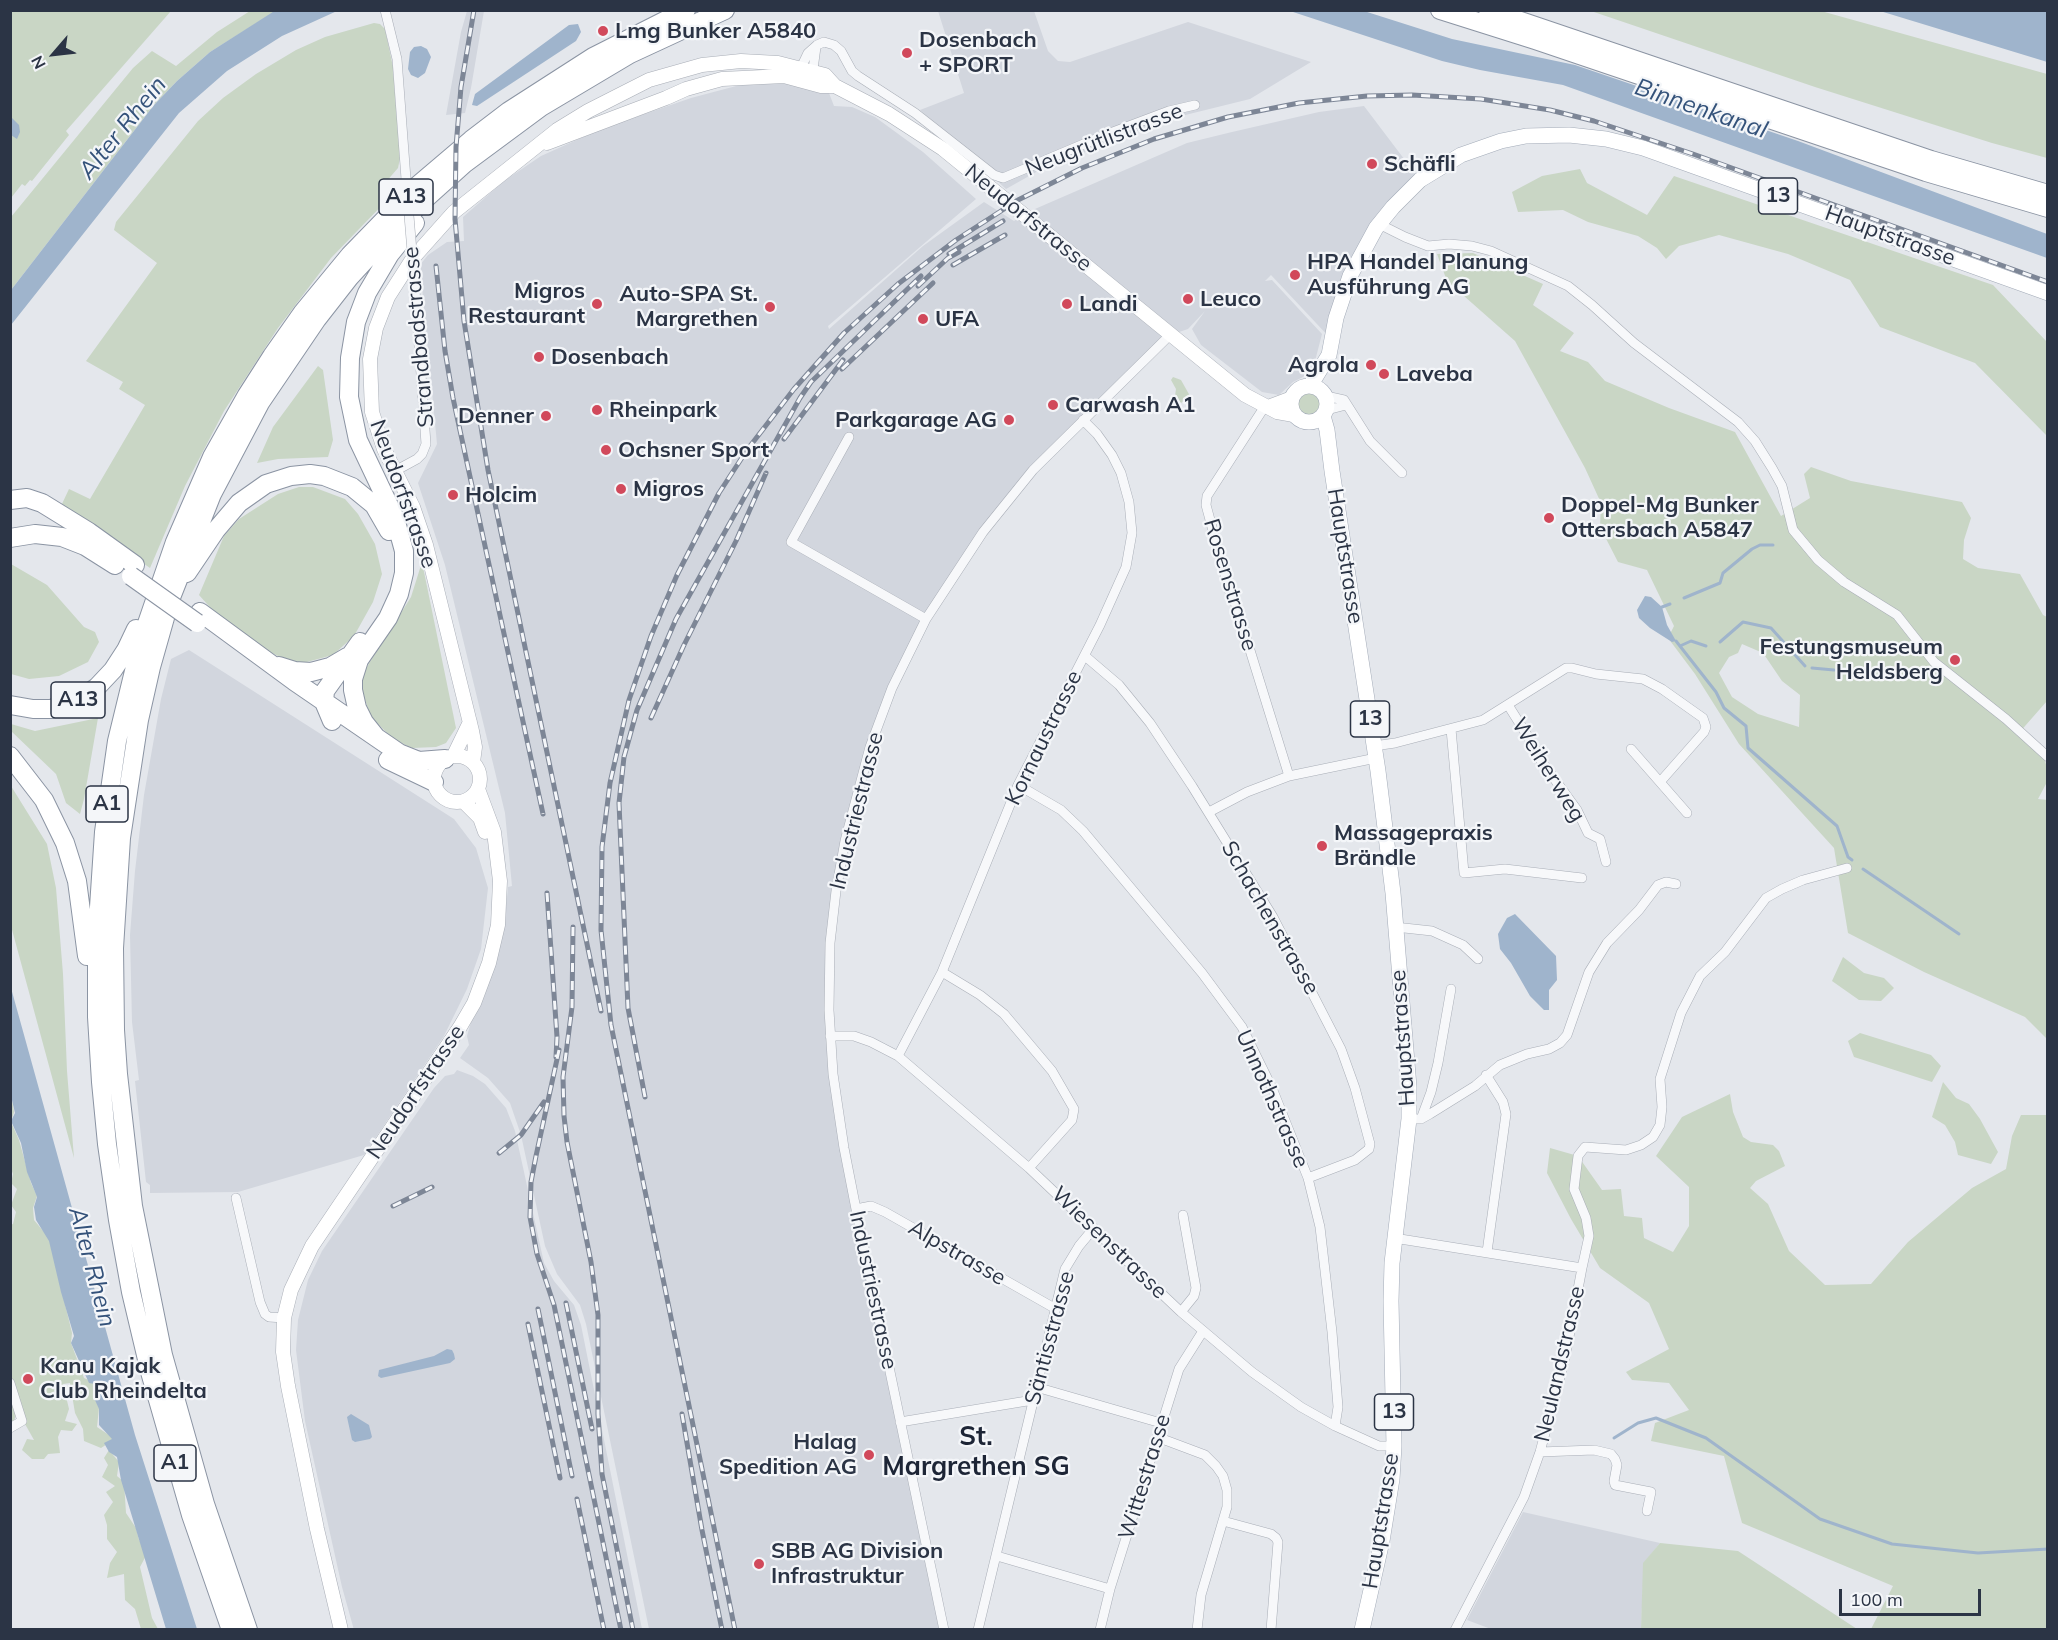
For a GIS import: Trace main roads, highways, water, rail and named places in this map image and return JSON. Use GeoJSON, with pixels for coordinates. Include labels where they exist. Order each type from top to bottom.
{"type":"FeatureCollection","features":[{"type":"Feature","properties":{"kind":"highway","name":"A13"},"geometry":{"type":"LineString","coordinates":[[10,705],[33,709],[55,708],[75,701],[97,687],[116,666],[164,571],[212,457],[247,395],[308,306],[367,236],[418,185],[509,111],[593,57],[686,10]]}},
{"type":"Feature","properties":{"kind":"highway","name":"A13"},"geometry":{"type":"LineString","coordinates":[[170,600],[202,517],[256,410],[327,305],[368,258],[424,200],[464,164],[520,122],[586,78],[655,41],[725,10]]}},
{"type":"Feature","properties":{"kind":"highway"},"geometry":{"type":"LineString","coordinates":[[1440,10],[1926,172],[2048,208]]}},
{"type":"Feature","properties":{"kind":"highway"},"geometry":{"type":"LineString","coordinates":[[1488,10],[1931,160],[2048,194]]}},
{"type":"Feature","properties":{"kind":"highway","name":"A13"},"geometry":{"type":"LineString","coordinates":[[375,737],[359,713],[354,697],[353,679],[359,660],[397,600],[403,580],[405,558],[398,525],[366,459],[354,423],[349,388],[350,351],[363,303],[383,265],[464,164]]}},
{"type":"Feature","properties":{"kind":"highway","name":"A1"},"geometry":{"type":"LineString","coordinates":[[248,1629],[205,1504],[163,1355],[133,1206],[118,1074],[114,960],[121,838],[130,770],[141,711],[170,600],[216,530],[244,498],[266,484],[291,476],[310,474],[331,477],[359,491],[378,510],[391,536],[394,557],[394,578],[386,601],[317,704]]}},
{"type":"Feature","properties":{"kind":"highway"},"geometry":{"type":"LineString","coordinates":[[10,500],[27,498],[42,503],[80,526],[133,571],[198,617]]}},
{"type":"Feature","properties":{"kind":"highway"},"geometry":{"type":"LineString","coordinates":[[10,538],[35,534],[68,538],[133,571]]}},
{"type":"Feature","properties":{"kind":"highway","name":"A1"},"geometry":{"type":"LineString","coordinates":[[98,1044],[97,927],[109,789],[132,675],[164,571]]}},
{"type":"Feature","properties":{"kind":"highway","name":"A1"},"geometry":{"type":"LineString","coordinates":[[198,617],[273,664],[317,704]]}},
{"type":"Feature","properties":{"kind":"highway","name":"A1"},"geometry":{"type":"LineString","coordinates":[[198,617],[317,704],[412,759],[428,762],[449,757]]}},
{"type":"Feature","properties":{"kind":"highway","name":"A1"},"geometry":{"type":"LineString","coordinates":[[273,664],[295,671],[311,672],[330,667],[348,656]]}},
{"type":"Feature","properties":{"kind":"highway"},"geometry":{"type":"LineString","coordinates":[[317,704],[332,721],[390,762],[434,783]]}},
{"type":"Feature","properties":{"kind":"highway","name":"A1"},"geometry":{"type":"LineString","coordinates":[[10,756],[44,800],[70,855],[82,911],[111,1176],[122,1244],[140,1330],[176,1467],[231,1629]]}},
{"type":"Feature","properties":{"kind":"main road","name":"Neudorfstrasse"},"geometry":{"type":"LineString","coordinates":[[473,762],[474,747],[470,722],[426,546],[412,507],[376,428],[370,396],[370,359],[382,311],[413,258],[448,219],[556,130],[605,102],[649,80],[686,69],[741,60],[778,63],[805,76]]}},
{"type":"Feature","properties":{"kind":"main road","name":"Neudorfstrasse"},"geometry":{"type":"LineString","coordinates":[[536,147],[705,82],[750,76],[825,75],[835,86],[889,114],[943,149],[1245,395],[1277,412],[1294,415]]}},
{"type":"Feature","properties":{"kind":"main road","name":"Hauptstrasse"},"geometry":{"type":"LineString","coordinates":[[1362,1629],[1388,1512],[1394,1446],[1391,1301],[1394,1238],[1415,1119],[1408,1087],[1395,927],[1375,752],[1322,407],[1326,363],[1336,318],[1350,276],[1366,244],[1379,224],[1420,180],[1461,155],[1501,141],[1526,136],[1569,135],[1606,139],[1643,148],[2048,293]]}},
{"type":"Feature","properties":{"kind":"main road","name":"Hauptstrasse"},"geometry":{"type":"LineString","coordinates":[[1310,386],[1326,363]]}},
{"type":"Feature","properties":{"kind":"main road"},"geometry":{"type":"LineString","coordinates":[[1310,386],[1320,389],[1322,407],[1301,421],[1294,415],[1291,407],[1292,398],[1297,390],[1310,386]]}},
{"type":"Feature","properties":{"kind":"main road"},"geometry":{"type":"LineString","coordinates":[[1266,406],[1292,398]]}},
{"type":"Feature","properties":{"kind":"main road"},"geometry":{"type":"LineString","coordinates":[[449,757],[465,757],[473,762],[480,777],[478,789],[464,802],[444,799],[438,793],[434,783],[436,770],[449,757],[470,722]]}},
{"type":"Feature","properties":{"kind":"main road","name":"Neudorfstrasse"},"geometry":{"type":"LineString","coordinates":[[341,1629],[317,1529],[288,1386],[283,1352],[284,1318],[291,1290],[312,1246],[446,1048],[474,1003],[489,963],[498,925],[500,881],[494,832],[478,789]]}},
{"type":"Feature","properties":{"kind":"main road","name":"Neudorfstrasse"},"geometry":{"type":"LineString","coordinates":[[464,802],[480,818],[495,849]]}},
{"type":"Feature","properties":{"kind":"water"},"geometry":{"type":"Polygon","coordinates":[[[276,10],[337,11],[282,36],[227,71],[179,113],[11,325],[11,290],[154,105],[210,52],[276,10]]]}},
{"type":"Feature","properties":{"kind":"water","name":"Binnenkanal"},"geometry":{"type":"Polygon","coordinates":[[[1290,11],[1364,11],[1452,39],[1575,65],[1798,141],[2047,234],[2047,258],[1563,85],[1442,61],[1290,11]]]}},
{"type":"Feature","properties":{"kind":"water"},"geometry":{"type":"Polygon","coordinates":[[[1880,11],[2047,11],[2047,62],[2044,61],[1880,11]]]}},
{"type":"Feature","properties":{"kind":"water"},"geometry":{"type":"Polygon","coordinates":[[[578,24],[581,32],[576,41],[477,106],[472,105],[475,94],[569,25],[578,24]]]}},
{"type":"Feature","properties":{"kind":"water"},"geometry":{"type":"Polygon","coordinates":[[[421,46],[427,49],[431,57],[425,73],[418,78],[411,75],[408,69],[410,52],[414,47],[421,46]]]}},
{"type":"Feature","properties":{"kind":"water"},"geometry":{"type":"Polygon","coordinates":[[[11,117],[19,125],[20,132],[17,139],[11,135],[11,117]]]}},
{"type":"Feature","properties":{"kind":"water"},"geometry":{"type":"Polygon","coordinates":[[[1645,596],[1651,597],[1662,607],[1667,625],[1676,641],[1672,642],[1639,618],[1637,610],[1645,596]]]}},
{"type":"Feature","properties":{"kind":"water"},"geometry":{"type":"Polygon","coordinates":[[[1515,914],[1556,956],[1557,980],[1549,990],[1549,1010],[1544,1010],[1530,996],[1500,949],[1498,934],[1507,918],[1515,914]]]}},
{"type":"Feature","properties":{"kind":"water"},"geometry":{"type":"Polygon","coordinates":[[[11,988],[135,1435],[197,1629],[166,1629],[121,1480],[117,1457],[109,1452],[104,1443],[112,1439],[99,1425],[99,1409],[94,1398],[95,1384],[89,1383],[71,1343],[74,1336],[49,1241],[36,1220],[34,1207],[37,1197],[27,1172],[21,1143],[11,1121],[15,1113],[10,1092],[11,988]]]}},
{"type":"Feature","properties":{"kind":"water"},"geometry":{"type":"Polygon","coordinates":[[[447,1349],[452,1350],[454,1354],[455,1359],[450,1363],[381,1378],[378,1376],[379,1370],[434,1356],[447,1349]]]}},
{"type":"Feature","properties":{"kind":"water"},"geometry":{"type":"Polygon","coordinates":[[[351,1414],[369,1425],[372,1437],[370,1439],[355,1442],[352,1440],[347,1417],[351,1414]]]}},
{"type":"Feature","properties":{"kind":"waterway"},"geometry":{"type":"LineString","coordinates":[[1684,598],[1720,583],[1723,573],[1752,549],[1760,545],[1773,545]]}},
{"type":"Feature","properties":{"kind":"waterway"},"geometry":{"type":"LineString","coordinates":[[1662,607],[1670,604]]}},
{"type":"Feature","properties":{"kind":"waterway"},"geometry":{"type":"LineString","coordinates":[[1720,642],[1743,622],[1771,628],[1805,666]]}},
{"type":"Feature","properties":{"kind":"waterway"},"geometry":{"type":"LineString","coordinates":[[1676,641],[1716,692],[1724,708],[1746,726],[1748,748],[1837,826],[1848,857],[1852,860]]}},
{"type":"Feature","properties":{"kind":"waterway"},"geometry":{"type":"LineString","coordinates":[[1680,646],[1691,641],[1706,646]]}},
{"type":"Feature","properties":{"kind":"waterway"},"geometry":{"type":"LineString","coordinates":[[1812,668],[1834,670]]}},
{"type":"Feature","properties":{"kind":"waterway"},"geometry":{"type":"LineString","coordinates":[[1863,869],[1959,934]]}},
{"type":"Feature","properties":{"kind":"waterway"},"geometry":{"type":"LineString","coordinates":[[1614,1438],[1638,1423],[1656,1418],[1706,1438],[1820,1519],[1892,1544],[1978,1553],[2048,1549]]}},
{"type":"Feature","properties":{"kind":"railway"},"geometry":{"type":"LineString","coordinates":[[474,10],[461,87],[456,147],[455,219],[464,321],[488,470],[601,1011]]}},
{"type":"Feature","properties":{"kind":"railway"},"geometry":{"type":"LineString","coordinates":[[735,1630],[611,1025],[601,930],[602,847],[610,783],[629,700],[651,636],[677,575],[719,493],[747,450],[794,389],[844,333],[898,284],[956,240],[1018,200],[1082,168],[1154,139],[1228,117],[1299,103],[1367,96],[1412,95],[1481,99],[1550,110],[1594,121],[1693,154],[2048,282]]}},
{"type":"Feature","properties":{"kind":"railway"},"geometry":{"type":"LineString","coordinates":[[949,254],[1003,221]]}},
{"type":"Feature","properties":{"kind":"railway"},"geometry":{"type":"LineString","coordinates":[[953,265],[1005,235]]}},
{"type":"Feature","properties":{"kind":"railway"},"geometry":{"type":"LineString","coordinates":[[918,286],[948,258],[959,252]]}},
{"type":"Feature","properties":{"kind":"railway"},"geometry":{"type":"LineString","coordinates":[[436,266],[445,351],[453,398],[543,814]]}},
{"type":"Feature","properties":{"kind":"railway"},"geometry":{"type":"LineString","coordinates":[[645,1097],[628,1008],[619,803],[624,757],[637,710],[676,619],[800,398],[811,382],[921,276]]}},
{"type":"Feature","properties":{"kind":"railway"},"geometry":{"type":"LineString","coordinates":[[842,369],[933,283]]}},
{"type":"Feature","properties":{"kind":"railway"},"geometry":{"type":"LineString","coordinates":[[784,439],[843,360]]}},
{"type":"Feature","properties":{"kind":"railway"},"geometry":{"type":"LineString","coordinates":[[651,718],[766,473]]}},
{"type":"Feature","properties":{"kind":"railway"},"geometry":{"type":"LineString","coordinates":[[547,893],[557,1037],[556,1057]]}},
{"type":"Feature","properties":{"kind":"railway"},"geometry":{"type":"LineString","coordinates":[[573,927],[572,1007],[563,1077],[564,1116],[591,1262],[598,1315],[598,1414],[602,1474],[633,1630]]}},
{"type":"Feature","properties":{"kind":"railway"},"geometry":{"type":"LineString","coordinates":[[559,1050],[531,1182],[530,1217],[537,1254],[554,1305],[621,1630]]}},
{"type":"Feature","properties":{"kind":"railway"},"geometry":{"type":"LineString","coordinates":[[499,1153],[521,1135],[544,1102]]}},
{"type":"Feature","properties":{"kind":"railway"},"geometry":{"type":"LineString","coordinates":[[393,1206],[432,1187]]}},
{"type":"Feature","properties":{"kind":"railway"},"geometry":{"type":"LineString","coordinates":[[566,1303],[592,1429]]}},
{"type":"Feature","properties":{"kind":"railway"},"geometry":{"type":"LineString","coordinates":[[538,1309],[572,1476]]}},
{"type":"Feature","properties":{"kind":"railway"},"geometry":{"type":"LineString","coordinates":[[528,1324],[560,1478]]}},
{"type":"Feature","properties":{"kind":"railway"},"geometry":{"type":"LineString","coordinates":[[682,1414],[722,1630]]}},
{"type":"Feature","properties":{"kind":"railway"},"geometry":{"type":"LineString","coordinates":[[577,1499],[604,1630]]}},
{"type":"Feature","properties":{"kind":"place","name":"Lmg Bunker A5840"},"geometry":{"type":"Point","coordinates":[603,31]}},
{"type":"Feature","properties":{"kind":"place","name":"Dosenbach + SPORT"},"geometry":{"type":"Point","coordinates":[907,53]}},
{"type":"Feature","properties":{"kind":"place","name":"Schäfli"},"geometry":{"type":"Point","coordinates":[1372,164]}},
{"type":"Feature","properties":{"kind":"place","name":"HPA Handel Planung Ausführung AG"},"geometry":{"type":"Point","coordinates":[1295,275]}},
{"type":"Feature","properties":{"kind":"place","name":"Leuco"},"geometry":{"type":"Point","coordinates":[1188,299]}},
{"type":"Feature","properties":{"kind":"place","name":"Migros Restaurant"},"geometry":{"type":"Point","coordinates":[597,304]}},
{"type":"Feature","properties":{"kind":"place","name":"Landi"},"geometry":{"type":"Point","coordinates":[1067,304]}},
{"type":"Feature","properties":{"kind":"place","name":"Auto-SPA St. Margrethen"},"geometry":{"type":"Point","coordinates":[770,307]}},
{"type":"Feature","properties":{"kind":"place","name":"UFA"},"geometry":{"type":"Point","coordinates":[923,319]}},
{"type":"Feature","properties":{"kind":"place","name":"Dosenbach"},"geometry":{"type":"Point","coordinates":[539,357]}},
{"type":"Feature","properties":{"kind":"place","name":"Agrola"},"geometry":{"type":"Point","coordinates":[1371,365]}},
{"type":"Feature","properties":{"kind":"place","name":"Laveba"},"geometry":{"type":"Point","coordinates":[1384,374]}},
{"type":"Feature","properties":{"kind":"place","name":"Carwash A1"},"geometry":{"type":"Point","coordinates":[1053,405]}},
{"type":"Feature","properties":{"kind":"place","name":"Rheinpark"},"geometry":{"type":"Point","coordinates":[597,410]}},
{"type":"Feature","properties":{"kind":"place","name":"Denner"},"geometry":{"type":"Point","coordinates":[546,416]}},
{"type":"Feature","properties":{"kind":"place","name":"Parkgarage AG"},"geometry":{"type":"Point","coordinates":[1009,420]}},
{"type":"Feature","properties":{"kind":"place","name":"Ochsner Sport"},"geometry":{"type":"Point","coordinates":[606,450]}},
{"type":"Feature","properties":{"kind":"place","name":"Migros"},"geometry":{"type":"Point","coordinates":[621,489]}},
{"type":"Feature","properties":{"kind":"place","name":"Holcim"},"geometry":{"type":"Point","coordinates":[453,495]}},
{"type":"Feature","properties":{"kind":"place","name":"Doppel-Mg Bunker Ottersbach A5847"},"geometry":{"type":"Point","coordinates":[1549,518]}},
{"type":"Feature","properties":{"kind":"place","name":"Festungsmuseum Heldsberg"},"geometry":{"type":"Point","coordinates":[1955,660]}},
{"type":"Feature","properties":{"kind":"place","name":"Massagepraxis Brändle"},"geometry":{"type":"Point","coordinates":[1322,846]}},
{"type":"Feature","properties":{"kind":"place","name":"Kanu Kajak Club Rheindelta"},"geometry":{"type":"Point","coordinates":[28,1379]}},
{"type":"Feature","properties":{"kind":"place","name":"Halag Spedition AG"},"geometry":{"type":"Point","coordinates":[869,1455]}},
{"type":"Feature","properties":{"kind":"place","name":"SBB AG Division Infrastruktur"},"geometry":{"type":"Point","coordinates":[759,1564]}},
{"type":"Feature","properties":{"kind":"district","name":"St. Margrethen SG"},"geometry":{"type":"Point","coordinates":[976,1452]}},
{"type":"Feature","properties":{"kind":"water label","name":"Alter Rhein"},"geometry":{"type":"Point","coordinates":[123,128]}},
{"type":"Feature","properties":{"kind":"water label","name":"Alter Rhein"},"geometry":{"type":"Point","coordinates":[92,1267]}}]}
